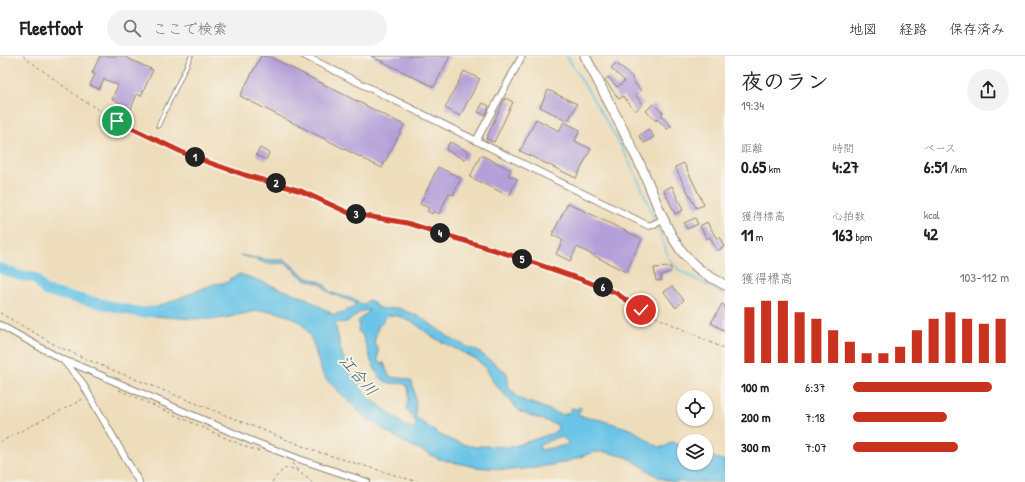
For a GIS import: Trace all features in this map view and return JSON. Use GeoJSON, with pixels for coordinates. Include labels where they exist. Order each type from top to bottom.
{"type":"FeatureCollection","features":[{"type":"Feature","properties":{"kind":"street"},"geometry":{"type":"LineString","coordinates":[[305,56],[476,142],[649,226],[663,220]]}},
{"type":"Feature","properties":{"kind":"street"},"geometry":{"type":"LineString","coordinates":[[476,142],[522,56]]}},
{"type":"Feature","properties":{"kind":"street"},"geometry":{"type":"LineString","coordinates":[[585,56],[637,157],[663,220],[677,245],[704,273],[725,285]]}},
{"type":"Feature","properties":{"kind":"street"},"geometry":{"type":"LineString","coordinates":[[0,325],[63,360],[252,441],[367,482]]}},
{"type":"Feature","properties":{"kind":"street"},"geometry":{"type":"LineString","coordinates":[[63,360],[81,381],[139,482]]}},
{"type":"Feature","properties":{"kind":"lane"},"geometry":{"type":"LineString","coordinates":[[158,126],[191,56]]}},
{"type":"Feature","properties":{"kind":"path"},"geometry":{"type":"LineString","coordinates":[[24,56],[81,99],[111,118],[190,156],[245,175],[301,191],[349,213],[407,223],[520,258],[583,280],[616,293],[641,310],[725,349]]}},
{"type":"Feature","properties":{"kind":"path"},"geometry":{"type":"LineString","coordinates":[[0,314],[57,346],[119,373],[315,451],[418,482]]}},
{"type":"Feature","properties":{"kind":"path"},"geometry":{"type":"LineString","coordinates":[[118,390],[246,447],[263,452]]}},
{"type":"Feature","properties":{"kind":"path"},"geometry":{"type":"LineString","coordinates":[[0,442],[89,396]]}},
{"type":"Feature","properties":{"kind":"path"},"geometry":{"type":"LineString","coordinates":[[289,461],[294,464],[299,472]]}},
{"type":"Feature","properties":{"kind":"path"},"geometry":{"type":"LineString","coordinates":[[272,482],[285,468],[294,469],[312,482]]}},
{"type":"Feature","properties":{"kind":"water"},"geometry":{"type":"Polygon","coordinates":[[[240,255],[268,260],[284,260],[304,276],[323,283],[330,292],[357,300],[361,304],[365,304],[368,300],[374,302],[375,306],[382,309],[398,308],[422,318],[453,340],[479,352],[507,373],[509,388],[520,399],[563,415],[570,412],[571,408],[577,409],[580,407],[581,409],[578,414],[579,416],[601,420],[633,430],[659,447],[664,447],[672,442],[677,444],[677,470],[713,470],[713,457],[725,461],[725,482],[673,482],[660,478],[627,457],[605,452],[594,452],[566,462],[535,468],[511,470],[476,467],[439,459],[400,440],[366,418],[325,378],[319,365],[308,331],[297,320],[275,312],[266,311],[250,312],[216,319],[137,315],[214,284],[229,282],[229,279],[240,274],[306,298],[334,315],[353,308],[356,303],[329,293],[321,284],[304,279],[287,264],[269,264],[240,255]],[[369,311],[358,312],[357,315],[347,322],[335,323],[340,347],[346,364],[355,378],[361,383],[362,390],[366,395],[406,426],[415,429],[416,422],[406,408],[408,389],[406,385],[402,383],[387,382],[378,375],[372,364],[362,334],[358,331],[358,321],[369,311]],[[388,315],[378,327],[374,343],[378,348],[378,362],[384,363],[389,376],[407,379],[412,382],[416,401],[416,417],[437,433],[468,446],[511,447],[551,434],[557,430],[558,425],[520,412],[494,383],[486,368],[476,359],[436,339],[414,323],[398,316],[388,315]],[[557,437],[539,446],[541,450],[567,445],[568,443],[565,439],[557,437]]]}},
{"type":"Feature","properties":{"kind":"building"},"geometry":{"type":"Polygon","coordinates":[[[100,56],[123,56],[153,70],[141,96],[137,94],[130,111],[120,106],[121,103],[112,99],[118,85],[104,79],[99,89],[90,85],[95,74],[92,73],[100,56]]]}},
{"type":"Feature","properties":{"kind":"building"},"geometry":{"type":"Polygon","coordinates":[[[261,56],[268,56],[404,125],[382,168],[240,96],[261,56]]]}},
{"type":"Feature","properties":{"kind":"building"},"geometry":{"type":"Polygon","coordinates":[[[371,56],[450,56],[434,87],[371,56]]]}},
{"type":"Feature","properties":{"kind":"building"},"geometry":{"type":"Polygon","coordinates":[[[616,63],[633,78],[632,79],[641,91],[635,95],[643,104],[635,111],[623,96],[619,99],[605,80],[608,77],[617,87],[625,81],[611,68],[616,63]]]}},
{"type":"Feature","properties":{"kind":"building"},"geometry":{"type":"Polygon","coordinates":[[[464,71],[480,79],[460,116],[445,108],[464,71]]]}},
{"type":"Feature","properties":{"kind":"building"},"geometry":{"type":"Polygon","coordinates":[[[548,90],[577,104],[568,121],[540,107],[548,90]]]}},
{"type":"Feature","properties":{"kind":"building"},"geometry":{"type":"Polygon","coordinates":[[[505,98],[513,102],[494,142],[486,139],[505,98]]]}},
{"type":"Feature","properties":{"kind":"building"},"geometry":{"type":"Polygon","coordinates":[[[483,103],[489,106],[485,115],[478,112],[483,103]]]}},
{"type":"Feature","properties":{"kind":"building"},"geometry":{"type":"Polygon","coordinates":[[[653,104],[663,113],[661,115],[671,126],[667,129],[646,111],[653,104]]]}},
{"type":"Feature","properties":{"kind":"building"},"geometry":{"type":"Polygon","coordinates":[[[536,119],[559,131],[564,122],[580,130],[575,141],[591,149],[576,178],[520,151],[536,119]]]}},
{"type":"Feature","properties":{"kind":"building"},"geometry":{"type":"Polygon","coordinates":[[[648,129],[654,137],[644,143],[639,136],[648,129]]]}},
{"type":"Feature","properties":{"kind":"building"},"geometry":{"type":"Polygon","coordinates":[[[450,142],[469,152],[465,160],[446,150],[450,142]]]}},
{"type":"Feature","properties":{"kind":"building"},"geometry":{"type":"Polygon","coordinates":[[[260,148],[269,153],[266,160],[256,155],[260,148]]]}},
{"type":"Feature","properties":{"kind":"building"},"geometry":{"type":"Polygon","coordinates":[[[481,155],[511,170],[508,175],[517,179],[509,196],[470,177],[481,155]]]}},
{"type":"Feature","properties":{"kind":"building"},"geometry":{"type":"Polygon","coordinates":[[[684,163],[704,205],[696,208],[675,167],[684,163]]]}},
{"type":"Feature","properties":{"kind":"building"},"geometry":{"type":"Polygon","coordinates":[[[438,167],[461,178],[453,195],[449,193],[439,214],[434,211],[432,214],[427,211],[429,208],[420,204],[438,167]]]}},
{"type":"Feature","properties":{"kind":"building"},"geometry":{"type":"Polygon","coordinates":[[[672,186],[683,210],[675,214],[664,190],[672,186]]]}},
{"type":"Feature","properties":{"kind":"building"},"geometry":{"type":"Polygon","coordinates":[[[568,203],[642,239],[626,272],[577,247],[570,261],[556,254],[563,240],[552,235],[568,203]]]}},
{"type":"Feature","properties":{"kind":"building"},"geometry":{"type":"Polygon","coordinates":[[[695,218],[698,224],[687,229],[684,223],[695,218]]]}},
{"type":"Feature","properties":{"kind":"building"},"geometry":{"type":"Polygon","coordinates":[[[707,222],[717,239],[720,237],[724,247],[717,251],[710,237],[707,239],[700,226],[707,222]]]}},
{"type":"Feature","properties":{"kind":"building"},"geometry":{"type":"Polygon","coordinates":[[[671,267],[671,272],[661,275],[662,280],[656,281],[654,268],[671,267]]]}},
{"type":"Feature","properties":{"kind":"building"},"geometry":{"type":"Polygon","coordinates":[[[672,286],[684,300],[676,308],[664,292],[672,286]]]}},
{"type":"Feature","properties":{"kind":"building"},"geometry":{"type":"Polygon","coordinates":[[[722,304],[725,306],[725,331],[711,323],[722,304]]]}},
{"type":"Feature","properties":{"kind":"waterway"},"geometry":{"type":"LineString","coordinates":[[567,56],[627,157],[647,200],[655,222]]}},
{"type":"Feature","properties":{"kind":"waterway"},"geometry":{"type":"LineString","coordinates":[[657,225],[669,259],[679,270],[725,295]]}},
{"type":"Feature","properties":{"kind":"waterway","name":"江合川"},"geometry":{"type":"LineString","coordinates":[[0,268],[20,276],[35,278],[45,291],[142,313],[155,311]]}},
{"type":"Feature","properties":{"kind":"route"},"geometry":{"type":"LineString","coordinates":[[117,121],[190,156],[245,175],[301,191],[349,213],[407,223],[520,258],[583,280],[616,293],[641,310]]}}]}
